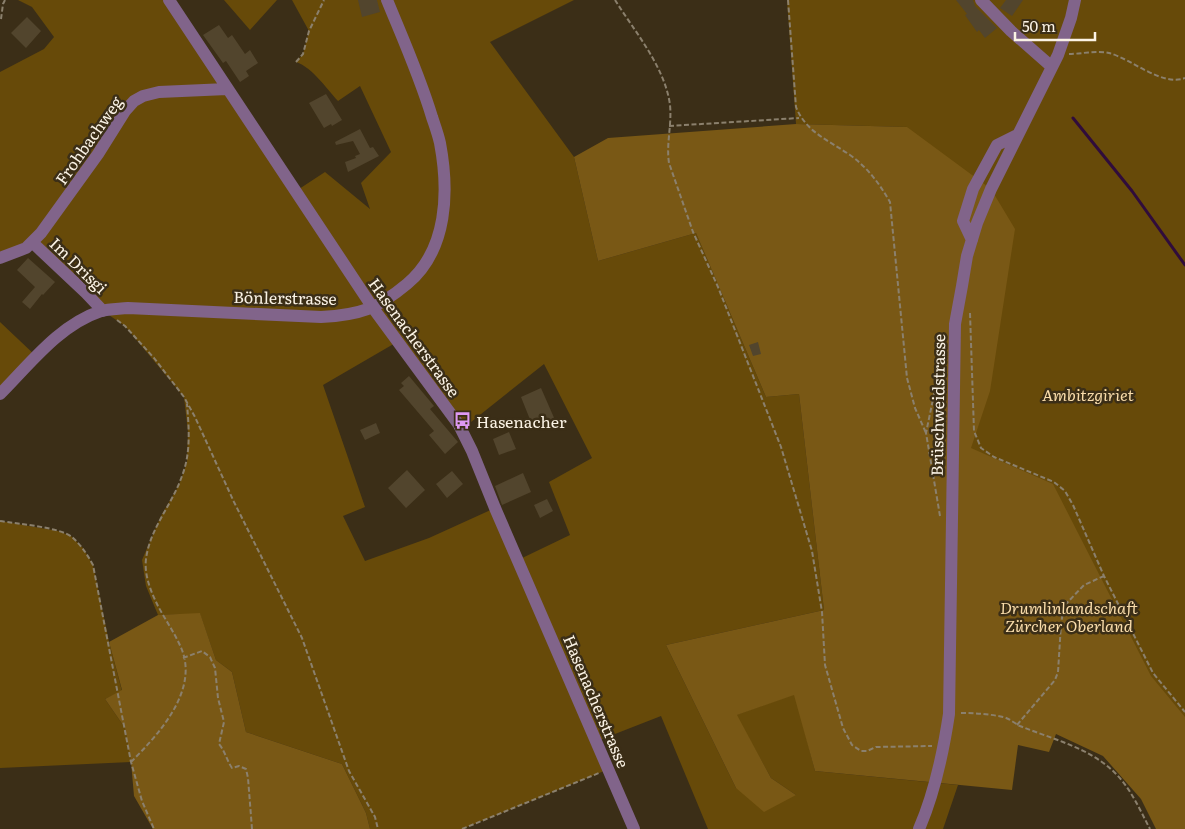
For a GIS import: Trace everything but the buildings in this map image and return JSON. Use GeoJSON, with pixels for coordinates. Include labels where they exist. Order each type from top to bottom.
{"type":"FeatureCollection","features":[{"type":"Feature","properties":{"kind":"street","name":"Hasenacherstrasse"},"geometry":{"type":"LineString","coordinates":[[169,0],[373,308],[459,424],[634,829]]}},
{"type":"Feature","properties":{"kind":"street","name":"Bönlerstrasse"},"geometry":{"type":"LineString","coordinates":[[0,394],[59,335],[78,321],[102,311],[128,308],[321,317],[339,316],[373,308],[391,298],[414,278],[427,263],[437,243],[442,222],[445,185],[440,142],[426,96],[387,0]]}},
{"type":"Feature","properties":{"kind":"street"},"geometry":{"type":"LineString","coordinates":[[981,0],[1011,30],[1055,61]]}},
{"type":"Feature","properties":{"kind":"street","name":"Brüschweidstrasse"},"geometry":{"type":"LineString","coordinates":[[919,829],[938,774],[944,749],[948,714],[951,661],[955,324],[967,256],[991,189],[1055,61],[1071,18],[1075,0]]}},
{"type":"Feature","properties":{"kind":"street","name":"Frohbachweg"},"geometry":{"type":"LineString","coordinates":[[0,258],[18,252],[33,243],[98,154],[125,111],[134,101],[143,96],[158,92],[227,88]]}},
{"type":"Feature","properties":{"kind":"street","name":"Im Drisgi"},"geometry":{"type":"LineString","coordinates":[[33,243],[86,293],[102,311]]}},
{"type":"Feature","properties":{"kind":"path"},"geometry":{"type":"LineString","coordinates":[[1,19],[5,0]]}},
{"type":"Feature","properties":{"kind":"path"},"geometry":{"type":"LineString","coordinates":[[296,62],[303,54],[309,31],[324,0]]}},
{"type":"Feature","properties":{"kind":"path"},"geometry":{"type":"LineString","coordinates":[[615,0],[660,72],[667,88],[670,109],[669,163],[693,232],[718,287],[781,447],[812,551],[822,612],[826,665],[843,728],[852,745],[861,751],[867,752],[876,747],[929,746],[944,749]]}},
{"type":"Feature","properties":{"kind":"path"},"geometry":{"type":"LineString","coordinates":[[788,0],[796,107],[800,118],[811,130],[851,156],[877,180],[890,202],[908,378],[915,408],[926,433],[940,518]]}},
{"type":"Feature","properties":{"kind":"path"},"geometry":{"type":"LineString","coordinates":[[1055,61],[1106,52],[1125,58],[1157,76],[1178,80],[1185,78]]}},
{"type":"Feature","properties":{"kind":"path"},"geometry":{"type":"LineString","coordinates":[[669,126],[800,118]]}},
{"type":"Feature","properties":{"kind":"path"},"geometry":{"type":"LineString","coordinates":[[968,307],[970,315],[974,431],[981,448],[994,457],[1054,482],[1065,491],[1152,673],[1185,712]]}},
{"type":"Feature","properties":{"kind":"path"},"geometry":{"type":"LineString","coordinates":[[102,311],[125,326],[154,358],[187,402],[234,502],[302,638],[350,771],[375,817],[378,829]]}},
{"type":"Feature","properties":{"kind":"path"},"geometry":{"type":"LineString","coordinates":[[926,433],[941,358],[945,350]]}},
{"type":"Feature","properties":{"kind":"path"},"geometry":{"type":"LineString","coordinates":[[131,762],[152,742],[175,711],[182,688],[185,667],[182,652],[150,591],[145,561],[150,539],[182,477],[187,461],[189,425],[187,402]]}},
{"type":"Feature","properties":{"kind":"path"},"geometry":{"type":"LineString","coordinates":[[0,521],[58,531],[70,536],[83,548],[93,565],[131,762],[142,801],[154,829]]}},
{"type":"Feature","properties":{"kind":"path"},"geometry":{"type":"LineString","coordinates":[[1017,724],[1055,680],[1058,672],[1060,624],[1064,606],[1084,585],[1104,576]]}},
{"type":"Feature","properties":{"kind":"path"},"geometry":{"type":"LineString","coordinates":[[183,658],[202,651],[210,657],[215,668],[218,698],[224,722],[219,744],[226,753],[227,761],[232,768],[239,766],[246,769],[252,829]]}},
{"type":"Feature","properties":{"kind":"path"},"geometry":{"type":"LineString","coordinates":[[948,714],[979,713],[1006,717],[1017,724],[1082,750],[1099,760],[1116,774],[1136,802],[1150,829]]}},
{"type":"Feature","properties":{"kind":"path"},"geometry":{"type":"LineString","coordinates":[[462,829],[608,769]]}},
{"type":"Feature","properties":{"kind":"green space"},"geometry":{"type":"Polygon","coordinates":[[[18,0],[169,0],[296,191],[325,172],[370,209],[361,183],[391,152],[360,86],[338,101],[314,74],[296,62],[303,54],[309,31],[292,0],[574,0],[490,42],[574,157],[598,261],[696,233],[766,397],[799,394],[824,610],[666,645],[736,788],[796,795],[771,778],[736,715],[795,694],[815,771],[958,785],[943,829],[708,829],[661,716],[597,741],[609,769],[462,829],[370,829],[366,813],[342,764],[246,732],[232,672],[216,660],[200,614],[158,615],[146,586],[142,560],[161,516],[179,485],[187,462],[188,432],[184,397],[125,326],[103,311],[33,243],[0,257],[0,72],[44,49],[54,37],[32,7],[18,0]],[[397,342],[323,385],[365,507],[343,516],[365,561],[429,538],[495,508],[518,560],[570,535],[549,482],[592,458],[544,364],[466,426],[397,342]]]}},
{"type":"Feature","properties":{"kind":"green space"},"geometry":{"type":"Polygon","coordinates":[[[224,0],[277,0],[250,30],[224,0]]]}},
{"type":"Feature","properties":{"kind":"green space","name":"Drumlinlandschaft Zürcher Oberland"},"geometry":{"type":"Polygon","coordinates":[[[787,0],[1185,0],[1185,829],[1142,799],[1104,755],[1055,732],[1020,725],[907,127],[796,124],[787,0]]]}},
{"type":"Feature","properties":{"kind":"green space"},"geometry":{"type":"Polygon","coordinates":[[[796,124],[907,127],[991,189],[1015,229],[990,391],[971,448],[1053,484],[1151,676],[1185,717],[1185,829],[1156,829],[1141,799],[1103,756],[1056,734],[1049,752],[1018,745],[1012,790],[815,771],[794,695],[737,715],[771,778],[796,795],[764,812],[736,788],[666,645],[824,610],[799,394],[766,397],[696,233],[598,261],[574,157],[608,138],[796,124]]]}},
{"type":"Feature","properties":{"kind":"green space"},"geometry":{"type":"Polygon","coordinates":[[[0,322],[37,357],[0,394],[0,322]]]}},
{"type":"Feature","properties":{"kind":"green space"},"geometry":{"type":"Polygon","coordinates":[[[0,521],[58,531],[71,536],[83,548],[93,565],[109,642],[122,691],[105,699],[125,728],[131,762],[0,768],[0,521]]]}},
{"type":"Feature","properties":{"kind":"green space"},"geometry":{"type":"Polygon","coordinates":[[[200,613],[216,660],[232,672],[246,732],[342,764],[366,813],[370,829],[153,829],[134,796],[125,728],[105,699],[122,690],[109,642],[158,615],[200,613]]]}},
{"type":"Feature","properties":{"kind":"waterway"},"geometry":{"type":"LineString","coordinates":[[1073,118],[1132,191],[1185,265]]}},
{"type":"Feature","properties":{"kind":"place","name":"Hasenacher"},"geometry":{"type":"Point","coordinates":[462,421]}},
{"type":"Feature","properties":{"kind":"park label","name":"Ambitzgiriet"},"geometry":{"type":"Point","coordinates":[1088,394]}}]}
